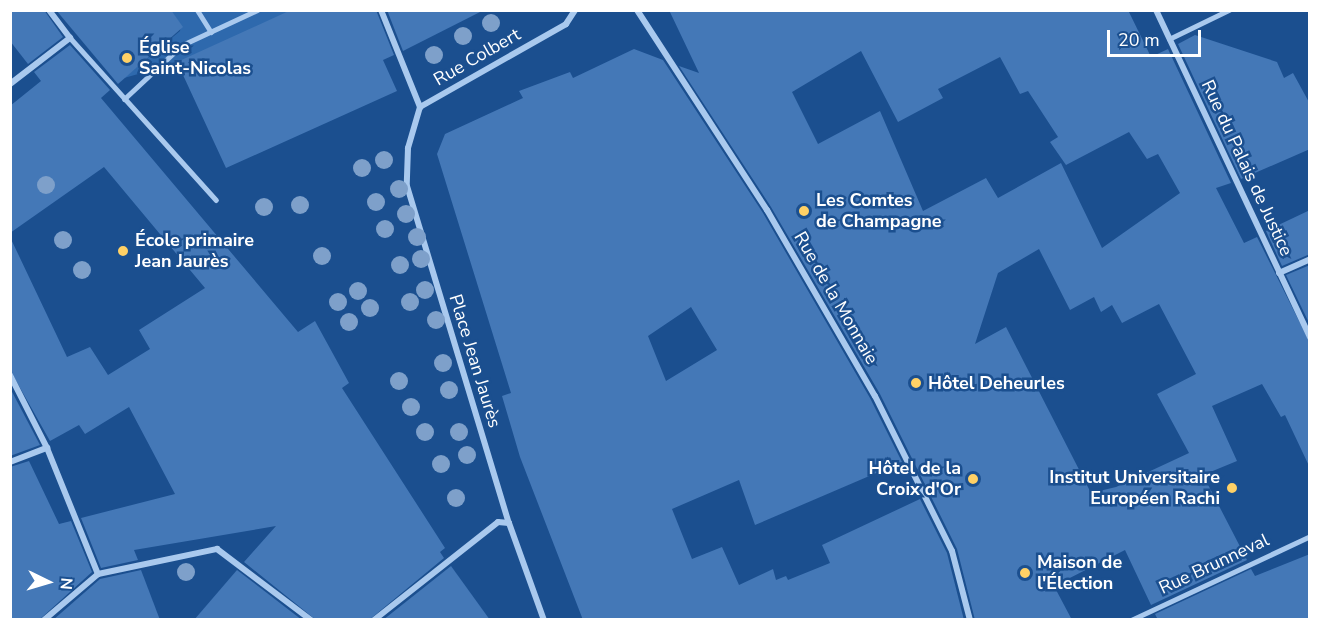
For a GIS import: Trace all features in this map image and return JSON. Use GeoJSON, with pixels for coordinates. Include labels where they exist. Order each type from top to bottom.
{"type":"FeatureCollection","features":[{"type":"Feature","properties":{"kind":"street"},"geometry":{"type":"LineString","coordinates":[[49,10],[70,38],[216,200]]}},
{"type":"Feature","properties":{"kind":"street"},"geometry":{"type":"LineString","coordinates":[[197,10],[211,32]]}},
{"type":"Feature","properties":{"kind":"street"},"geometry":{"type":"LineString","coordinates":[[124,99],[182,45],[257,10]]}},
{"type":"Feature","properties":{"kind":"street"},"geometry":{"type":"LineString","coordinates":[[381,10],[420,107]]}},
{"type":"Feature","properties":{"kind":"street","name":"Rue Colbert"},"geometry":{"type":"LineString","coordinates":[[420,107],[566,24],[575,10]]}},
{"type":"Feature","properties":{"kind":"street","name":"Rue de la Monnaie"},"geometry":{"type":"LineString","coordinates":[[637,10],[767,210],[875,396],[952,551],[970,620]]}},
{"type":"Feature","properties":{"kind":"street","name":"Rue du Palais de Justice"},"geometry":{"type":"LineString","coordinates":[[1156,10],[1310,339]]}},
{"type":"Feature","properties":{"kind":"street"},"geometry":{"type":"LineString","coordinates":[[10,84],[70,38]]}},
{"type":"Feature","properties":{"kind":"street","name":"Place Jean Jaurès"},"geometry":{"type":"LineString","coordinates":[[420,107],[408,148],[407,186],[509,523],[544,620]]}},
{"type":"Feature","properties":{"kind":"street"},"geometry":{"type":"LineString","coordinates":[[1279,273],[1310,259]]}},
{"type":"Feature","properties":{"kind":"street"},"geometry":{"type":"LineString","coordinates":[[10,375],[47,448],[98,574]]}},
{"type":"Feature","properties":{"kind":"street"},"geometry":{"type":"LineString","coordinates":[[10,462],[47,448]]}},
{"type":"Feature","properties":{"kind":"street"},"geometry":{"type":"LineString","coordinates":[[374,620],[498,522],[509,523]]}},
{"type":"Feature","properties":{"kind":"street","name":"Rue Brunneval"},"geometry":{"type":"LineString","coordinates":[[1131,620],[1310,536]]}},
{"type":"Feature","properties":{"kind":"street"},"geometry":{"type":"LineString","coordinates":[[44,620],[98,574],[217,549],[311,620]]}},
{"type":"Feature","properties":{"kind":"lane"},"geometry":{"type":"LineString","coordinates":[[1169,39],[1229,10]]}},
{"type":"Feature","properties":{"kind":"shaded area"},"geometry":{"type":"Polygon","coordinates":[[[171,11],[293,11],[177,63],[124,78],[180,31],[181,25],[171,11]]]}},
{"type":"Feature","properties":{"kind":"building"},"geometry":{"type":"Polygon","coordinates":[[[10,10],[44,10],[63,37],[28,64],[10,41],[10,10]]]}},
{"type":"Feature","properties":{"kind":"building","name":"Église Saint-Nicolas"},"geometry":{"type":"Polygon","coordinates":[[[56,10],[171,10],[183,27],[118,84],[56,10]]]}},
{"type":"Feature","properties":{"kind":"building"},"geometry":{"type":"Polygon","coordinates":[[[291,10],[376,10],[394,55],[383,60],[397,91],[226,168],[177,62],[291,10]]]}},
{"type":"Feature","properties":{"kind":"building"},"geometry":{"type":"Polygon","coordinates":[[[387,10],[484,10],[403,51],[387,10]]]}},
{"type":"Feature","properties":{"kind":"building"},"geometry":{"type":"Polygon","coordinates":[[[669,10],[1128,10],[1151,57],[1168,49],[1231,183],[1216,188],[1244,243],[1257,237],[1310,343],[1310,468],[1285,415],[1281,417],[1262,384],[1212,406],[1237,461],[1203,475],[1247,560],[1151,605],[1125,550],[1054,586],[1072,620],[975,620],[957,549],[880,394],[771,207],[679,66],[699,73],[669,10]],[[861,51],[792,92],[818,144],[880,111],[923,211],[986,178],[998,198],[1061,163],[1102,248],[1180,193],[1158,154],[1147,159],[1129,132],[1066,165],[1050,142],[1058,137],[1028,91],[1020,94],[1000,57],[938,89],[943,98],[898,122],[861,51]],[[1039,249],[998,273],[975,344],[1006,327],[1091,493],[1116,487],[1189,453],[1157,394],[1196,374],[1159,304],[1122,323],[1112,305],[1101,312],[1094,297],[1070,310],[1039,249]]]}},
{"type":"Feature","properties":{"kind":"building"},"geometry":{"type":"Polygon","coordinates":[[[1195,35],[1277,62],[1284,78],[1293,73],[1310,104],[1310,149],[1241,179],[1178,44],[1195,35]]]}},
{"type":"Feature","properties":{"kind":"building"},"geometry":{"type":"Polygon","coordinates":[[[70,45],[110,90],[101,98],[298,332],[315,321],[349,383],[342,388],[445,548],[440,552],[444,558],[369,620],[316,620],[244,562],[276,526],[134,550],[138,560],[101,568],[81,518],[175,494],[129,407],[85,434],[79,425],[50,441],[10,370],[10,237],[67,357],[90,347],[108,375],[150,349],[139,330],[205,288],[104,167],[10,233],[10,106],[41,81],[34,72],[70,45]]]}},
{"type":"Feature","properties":{"kind":"building"},"geometry":{"type":"Polygon","coordinates":[[[634,49],[663,60],[763,213],[870,398],[902,462],[755,525],[739,480],[672,509],[692,559],[722,547],[739,585],[773,569],[776,580],[786,576],[788,580],[830,563],[822,545],[920,499],[947,553],[964,620],[583,620],[520,457],[502,396],[511,393],[437,154],[445,134],[523,98],[519,91],[570,72],[573,78],[634,49]],[[691,307],[648,336],[666,381],[717,350],[691,307]]]}},
{"type":"Feature","properties":{"kind":"building"},"geometry":{"type":"Polygon","coordinates":[[[1310,210],[1310,254],[1282,266],[1266,231],[1310,210]]]}},
{"type":"Feature","properties":{"kind":"building"},"geometry":{"type":"Polygon","coordinates":[[[1310,265],[1310,325],[1286,275],[1310,265]]]}},
{"type":"Feature","properties":{"kind":"building"},"geometry":{"type":"Polygon","coordinates":[[[10,388],[40,445],[10,456],[10,388]]]}},
{"type":"Feature","properties":{"kind":"building"},"geometry":{"type":"Polygon","coordinates":[[[29,461],[59,524],[71,521],[92,572],[39,620],[10,620],[10,467],[29,461]]]}},
{"type":"Feature","properties":{"kind":"building"},"geometry":{"type":"Polygon","coordinates":[[[1310,554],[1310,620],[1158,620],[1155,614],[1251,569],[1255,576],[1310,554]]]}},
{"type":"Feature","properties":{"kind":"building"},"geometry":{"type":"Polygon","coordinates":[[[451,566],[490,620],[383,620],[451,566]]]}},
{"type":"Feature","properties":{"kind":"building"},"geometry":{"type":"Polygon","coordinates":[[[141,570],[160,620],[53,620],[100,579],[141,570]]]}},
{"type":"Feature","properties":{"kind":"building"},"geometry":{"type":"Polygon","coordinates":[[[237,570],[302,620],[194,620],[237,570]]]}},
{"type":"Feature","properties":{"kind":"place","name":"Église Saint-Nicolas"},"geometry":{"type":"Point","coordinates":[127,58]}},
{"type":"Feature","properties":{"kind":"place","name":"Les Comtes de Champagne"},"geometry":{"type":"Point","coordinates":[804,211]}},
{"type":"Feature","properties":{"kind":"place","name":"École primaire Jean Jaurès"},"geometry":{"type":"Point","coordinates":[123,251]}},
{"type":"Feature","properties":{"kind":"place","name":"Hôtel Deheurles"},"geometry":{"type":"Point","coordinates":[916,383]}},
{"type":"Feature","properties":{"kind":"place","name":"Hôtel de la Croix d'Or"},"geometry":{"type":"Point","coordinates":[973,479]}},
{"type":"Feature","properties":{"kind":"place","name":"Institut Universitaire Européen Rachi"},"geometry":{"type":"Point","coordinates":[1232,488]}},
{"type":"Feature","properties":{"kind":"place","name":"Maison de l'Élection"},"geometry":{"type":"Point","coordinates":[1025,573]}}]}
